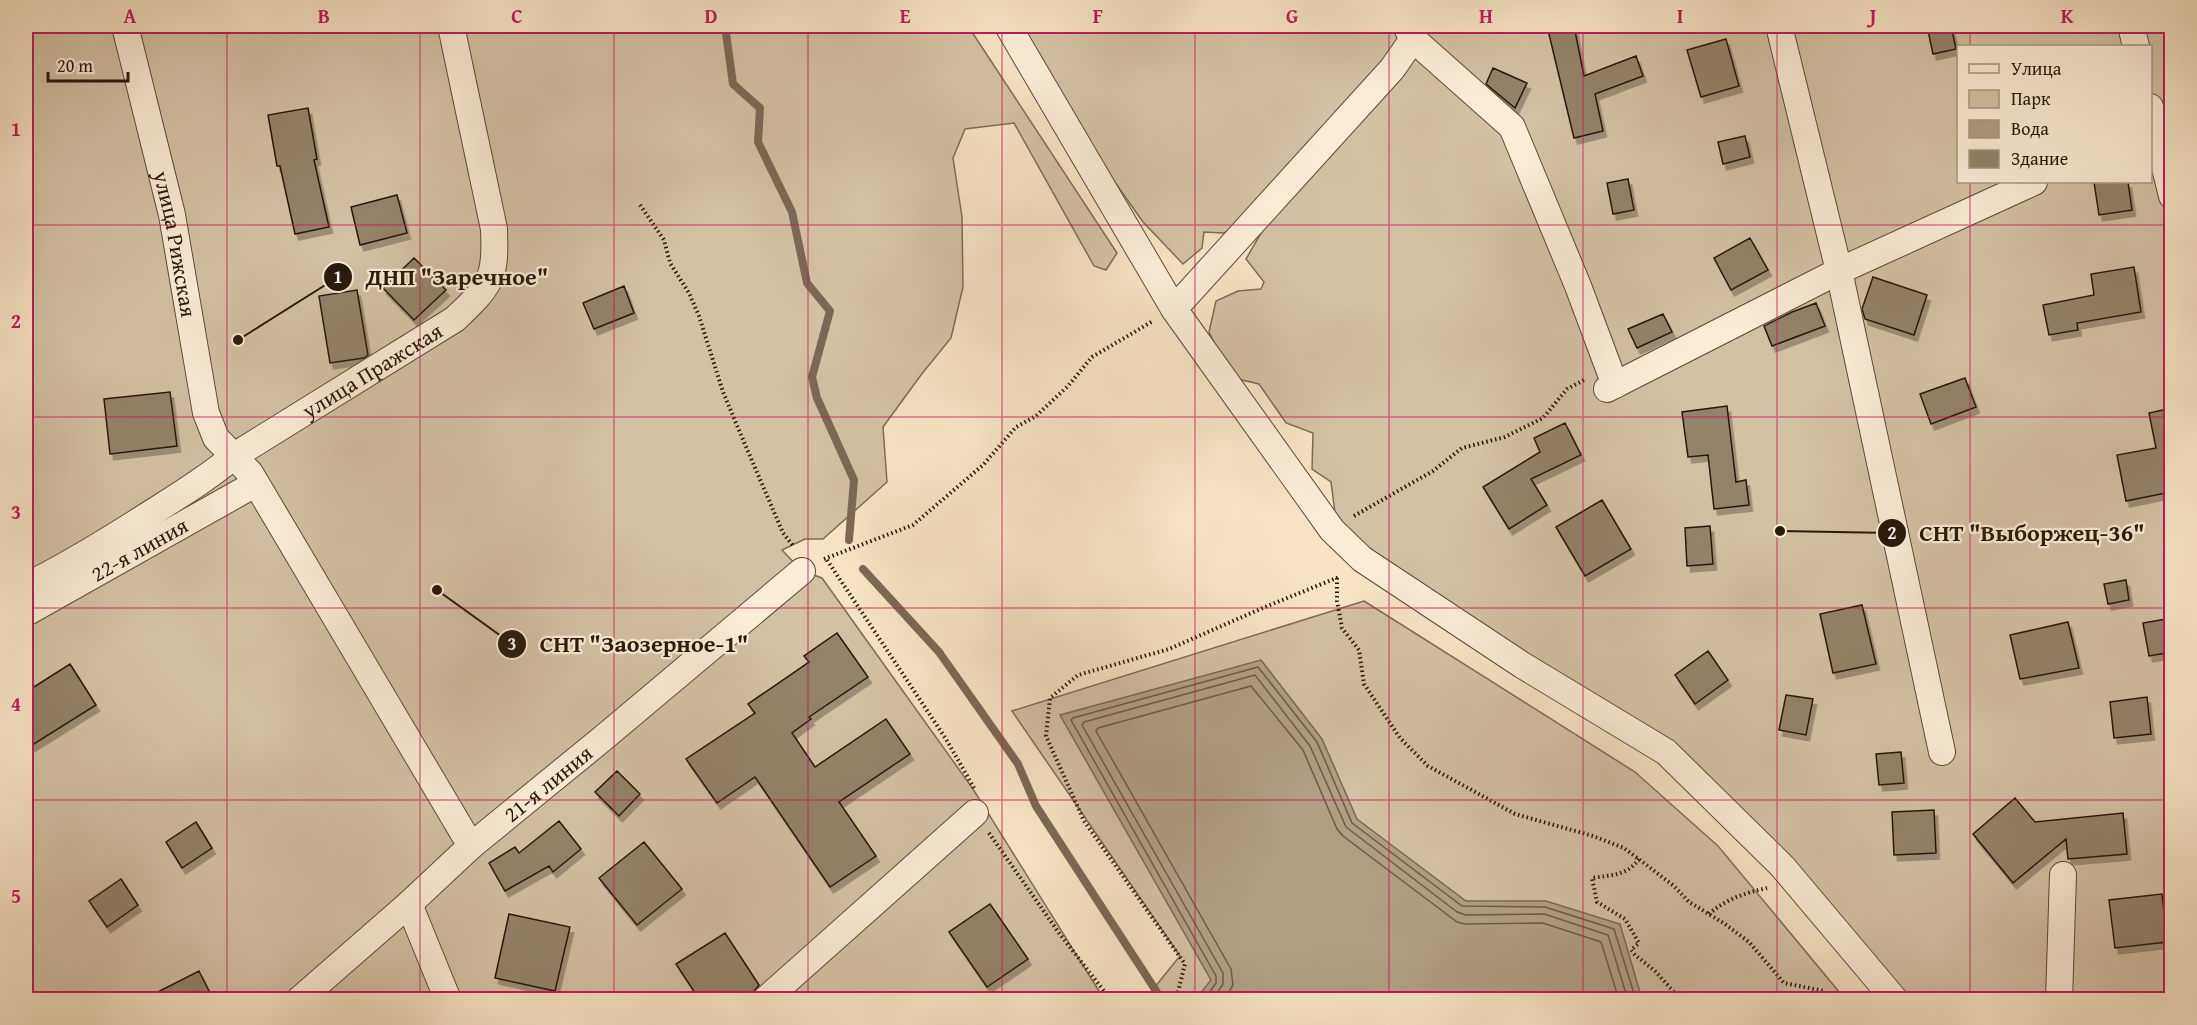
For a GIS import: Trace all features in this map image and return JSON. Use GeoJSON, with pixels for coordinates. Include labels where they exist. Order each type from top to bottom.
{"type":"FeatureCollection","features":[{"type":"Feature","properties":{"kind":"street","name":"улица Рижская"},"geometry":{"type":"LineString","coordinates":[[125,26],[172,215],[206,412],[216,438],[250,473],[471,846]]}},
{"type":"Feature","properties":{"kind":"street","name":"улица Пражская"},"geometry":{"type":"LineString","coordinates":[[26,586],[142,519],[212,474],[234,456],[455,319],[479,296],[490,279],[495,260],[494,229],[451,26]]}},
{"type":"Feature","properties":{"kind":"street"},"geometry":{"type":"LineString","coordinates":[[1008,26],[1174,309],[1332,530],[1362,559],[1522,665],[1666,752],[1782,866],[1895,999]]}},
{"type":"Feature","properties":{"kind":"street"},"geometry":{"type":"LineString","coordinates":[[1779,26],[1839,271],[1942,752]]}},
{"type":"Feature","properties":{"kind":"street"},"geometry":{"type":"LineString","coordinates":[[2132,26],[2136,45]]}},
{"type":"Feature","properties":{"kind":"street"},"geometry":{"type":"LineString","coordinates":[[1174,309],[1392,69],[1410,32],[1512,127],[1610,380],[1839,271],[2032,183]]}},
{"type":"Feature","properties":{"kind":"street"},"geometry":{"type":"LineString","coordinates":[[2157,120],[2172,196]]}},
{"type":"Feature","properties":{"kind":"street","name":"22-я линия"},"geometry":{"type":"LineString","coordinates":[[26,613],[255,484]]}},
{"type":"Feature","properties":{"kind":"street","name":"21-я линия"},"geometry":{"type":"LineString","coordinates":[[298,999],[409,904],[471,846],[602,739],[807,561]]}},
{"type":"Feature","properties":{"kind":"street"},"geometry":{"type":"LineString","coordinates":[[765,999],[975,813]]}},
{"type":"Feature","properties":{"kind":"street"},"geometry":{"type":"LineString","coordinates":[[2059,999],[2063,875]]}},
{"type":"Feature","properties":{"kind":"street"},"geometry":{"type":"LineString","coordinates":[[409,904],[448,999]]}},
{"type":"Feature","properties":{"kind":"path"},"geometry":{"type":"LineString","coordinates":[[640,205],[664,240],[670,262],[689,293],[699,316],[723,392],[783,532],[807,561]]}},
{"type":"Feature","properties":{"kind":"path"},"geometry":{"type":"LineString","coordinates":[[807,561],[826,559],[913,525],[983,465],[1016,427],[1036,416],[1068,386],[1092,357],[1174,309]]}},
{"type":"Feature","properties":{"kind":"path"},"geometry":{"type":"LineString","coordinates":[[1332,530],[1376,502],[1433,471],[1462,448],[1505,437],[1543,418],[1567,388],[1610,380]]}},
{"type":"Feature","properties":{"kind":"path"},"geometry":{"type":"LineString","coordinates":[[807,561],[826,559]]}},
{"type":"Feature","properties":{"kind":"path"},"geometry":{"type":"LineString","coordinates":[[826,559],[946,739],[974,787],[975,813],[1059,933],[1111,999]]}},
{"type":"Feature","properties":{"kind":"path"},"geometry":{"type":"LineString","coordinates":[[1174,999],[1178,996],[1185,964],[1084,821],[1046,736],[1050,698],[1078,675],[1169,649],[1346,574],[1362,559]]}},
{"type":"Feature","properties":{"kind":"path"},"geometry":{"type":"LineString","coordinates":[[1337,578],[1337,601],[1342,628],[1359,650],[1364,684],[1400,738],[1428,766],[1515,814],[1607,840],[1624,848],[1674,886],[1689,903],[1749,942],[1784,983],[1824,991],[1833,999]]}},
{"type":"Feature","properties":{"kind":"path"},"geometry":{"type":"LineString","coordinates":[[1639,859],[1632,868],[1592,878],[1597,902],[1625,919],[1639,943],[1631,950],[1681,999]]}},
{"type":"Feature","properties":{"kind":"path"},"geometry":{"type":"LineString","coordinates":[[1763,884],[1776,893]]}},
{"type":"Feature","properties":{"kind":"path"},"geometry":{"type":"LineString","coordinates":[[1709,914],[1721,904],[1742,894],[1768,888]]}},
{"type":"Feature","properties":{"kind":"green space"},"geometry":{"type":"Polygon","coordinates":[[[26,26],[968,26],[1117,253],[1106,270],[1094,266],[1014,123],[965,129],[953,158],[962,217],[963,287],[951,338],[883,427],[887,482],[823,539],[805,539],[782,550],[802,571],[822,578],[973,789],[1104,999],[26,999],[26,26]]]}},
{"type":"Feature","properties":{"kind":"green space"},"geometry":{"type":"Polygon","coordinates":[[[1020,26],[2171,26],[2171,999],[1895,999],[1666,752],[1366,552],[1335,513],[1331,482],[1312,469],[1313,433],[1286,423],[1259,384],[1238,379],[1220,354],[1209,332],[1216,301],[1238,291],[1261,289],[1264,282],[1246,259],[1268,221],[1223,233],[1204,232],[1202,248],[1183,264],[1143,222],[1097,157],[1020,26]]]}},
{"type":"Feature","properties":{"kind":"green space"},"geometry":{"type":"Polygon","coordinates":[[[1364,601],[1635,772],[1718,846],[1845,999],[1145,999],[1180,956],[1012,711],[1364,601]]]}},
{"type":"Feature","properties":{"kind":"water"},"geometry":{"type":"Polygon","coordinates":[[[1261,660],[1322,739],[1357,819],[1466,901],[1546,901],[1620,924],[1642,999],[1196,999],[1211,980],[1060,715],[1261,660]]]}},
{"type":"Feature","properties":{"kind":"building"},"geometry":{"type":"Polygon","coordinates":[[[1547,26],[1574,26],[1584,76],[1636,56],[1643,76],[1595,94],[1603,131],[1574,138],[1547,26]]]}},
{"type":"Feature","properties":{"kind":"building"},"geometry":{"type":"Polygon","coordinates":[[[1927,26],[1951,26],[1956,49],[1933,54],[1927,26]]]}},
{"type":"Feature","properties":{"kind":"building"},"geometry":{"type":"Polygon","coordinates":[[[1726,39],[1739,86],[1701,97],[1687,50],[1726,39]]]}},
{"type":"Feature","properties":{"kind":"building"},"geometry":{"type":"Polygon","coordinates":[[[1493,68],[1527,83],[1515,108],[1486,84],[1493,68]]]}},
{"type":"Feature","properties":{"kind":"building"},"geometry":{"type":"Polygon","coordinates":[[[308,108],[317,159],[314,160],[329,227],[295,234],[280,166],[277,166],[268,115],[308,108]]]}},
{"type":"Feature","properties":{"kind":"building"},"geometry":{"type":"Polygon","coordinates":[[[1745,136],[1750,157],[1723,164],[1718,142],[1745,136]]]}},
{"type":"Feature","properties":{"kind":"building"},"geometry":{"type":"Polygon","coordinates":[[[1628,179],[1634,210],[1613,214],[1607,183],[1628,179]]]}},
{"type":"Feature","properties":{"kind":"building"},"geometry":{"type":"Polygon","coordinates":[[[2094,183],[2128,183],[2132,210],[2099,215],[2094,183]]]}},
{"type":"Feature","properties":{"kind":"building"},"geometry":{"type":"Polygon","coordinates":[[[397,195],[407,233],[360,245],[351,207],[397,195]]]}},
{"type":"Feature","properties":{"kind":"building"},"geometry":{"type":"Polygon","coordinates":[[[1750,238],[1768,270],[1731,290],[1714,258],[1750,238]]]}},
{"type":"Feature","properties":{"kind":"building"},"geometry":{"type":"Polygon","coordinates":[[[414,258],[446,290],[414,320],[383,288],[414,258]]]}},
{"type":"Feature","properties":{"kind":"building"},"geometry":{"type":"Polygon","coordinates":[[[2134,267],[2141,312],[2077,323],[2078,330],[2049,335],[2043,305],[2094,295],[2091,274],[2134,267]]]}},
{"type":"Feature","properties":{"kind":"building"},"geometry":{"type":"Polygon","coordinates":[[[1873,277],[1927,295],[1914,335],[1865,319],[1862,309],[1873,277]]]}},
{"type":"Feature","properties":{"kind":"building"},"geometry":{"type":"Polygon","coordinates":[[[624,286],[634,313],[594,329],[583,303],[624,286]]]}},
{"type":"Feature","properties":{"kind":"building"},"geometry":{"type":"Polygon","coordinates":[[[357,290],[368,355],[364,358],[330,363],[319,296],[357,290]]]}},
{"type":"Feature","properties":{"kind":"building"},"geometry":{"type":"Polygon","coordinates":[[[1816,303],[1825,326],[1772,346],[1764,326],[1816,303]]]}},
{"type":"Feature","properties":{"kind":"building"},"geometry":{"type":"Polygon","coordinates":[[[1663,314],[1672,332],[1637,348],[1628,329],[1663,314]]]}},
{"type":"Feature","properties":{"kind":"building"},"geometry":{"type":"Polygon","coordinates":[[[1965,378],[1976,407],[1931,424],[1920,394],[1965,378]]]}},
{"type":"Feature","properties":{"kind":"building"},"geometry":{"type":"Polygon","coordinates":[[[170,392],[177,446],[110,454],[104,399],[170,392]]]}},
{"type":"Feature","properties":{"kind":"building"},"geometry":{"type":"Polygon","coordinates":[[[1727,406],[1736,482],[1746,480],[1749,505],[1714,509],[1708,455],[1688,457],[1682,412],[1727,406]]]}},
{"type":"Feature","properties":{"kind":"building"},"geometry":{"type":"Polygon","coordinates":[[[2172,408],[2172,473],[2168,474],[2171,492],[2126,501],[2117,455],[2156,448],[2149,413],[2172,408]]]}},
{"type":"Feature","properties":{"kind":"building"},"geometry":{"type":"Polygon","coordinates":[[[1565,423],[1581,455],[1531,479],[1547,505],[1509,529],[1483,487],[1540,452],[1534,438],[1565,423]]]}},
{"type":"Feature","properties":{"kind":"building"},"geometry":{"type":"Polygon","coordinates":[[[1602,500],[1631,549],[1585,576],[1556,527],[1602,500]]]}},
{"type":"Feature","properties":{"kind":"building"},"geometry":{"type":"Polygon","coordinates":[[[1710,526],[1713,564],[1687,566],[1685,528],[1710,526]]]}},
{"type":"Feature","properties":{"kind":"building"},"geometry":{"type":"Polygon","coordinates":[[[2126,580],[2129,600],[2108,604],[2104,584],[2126,580]]]}},
{"type":"Feature","properties":{"kind":"building"},"geometry":{"type":"Polygon","coordinates":[[[1862,605],[1876,664],[1833,673],[1820,614],[1862,605]]]}},
{"type":"Feature","properties":{"kind":"building"},"geometry":{"type":"Polygon","coordinates":[[[2172,618],[2172,652],[2149,656],[2143,623],[2172,618]]]}},
{"type":"Feature","properties":{"kind":"building"},"geometry":{"type":"Polygon","coordinates":[[[2068,622],[2079,668],[2020,679],[2010,635],[2068,622]]]}},
{"type":"Feature","properties":{"kind":"building"},"geometry":{"type":"Polygon","coordinates":[[[837,633],[868,677],[809,717],[811,719],[792,733],[815,767],[886,719],[910,754],[839,802],[876,856],[830,887],[755,777],[717,803],[686,759],[755,713],[748,704],[809,662],[804,656],[837,633]]]}},
{"type":"Feature","properties":{"kind":"building"},"geometry":{"type":"Polygon","coordinates":[[[1708,651],[1728,680],[1695,704],[1675,675],[1708,651]]]}},
{"type":"Feature","properties":{"kind":"building"},"geometry":{"type":"Polygon","coordinates":[[[70,664],[96,705],[26,749],[26,692],[70,664]]]}},
{"type":"Feature","properties":{"kind":"building"},"geometry":{"type":"Polygon","coordinates":[[[1786,695],[1813,699],[1806,735],[1779,730],[1786,695]]]}},
{"type":"Feature","properties":{"kind":"building"},"geometry":{"type":"Polygon","coordinates":[[[2147,697],[2151,734],[2114,738],[2110,702],[2147,697]]]}},
{"type":"Feature","properties":{"kind":"building"},"geometry":{"type":"Polygon","coordinates":[[[1901,752],[1904,783],[1879,785],[1876,754],[1901,752]]]}},
{"type":"Feature","properties":{"kind":"building"},"geometry":{"type":"Polygon","coordinates":[[[617,771],[640,794],[619,816],[595,792],[617,771]]]}},
{"type":"Feature","properties":{"kind":"building"},"geometry":{"type":"Polygon","coordinates":[[[2015,798],[2035,822],[2123,813],[2127,854],[2068,859],[2066,839],[2013,883],[1973,834],[2015,798]]]}},
{"type":"Feature","properties":{"kind":"building"},"geometry":{"type":"Polygon","coordinates":[[[1934,810],[1936,853],[1894,855],[1892,812],[1934,810]]]}},
{"type":"Feature","properties":{"kind":"building"},"geometry":{"type":"Polygon","coordinates":[[[559,821],[581,849],[553,872],[549,866],[505,891],[489,863],[515,847],[519,853],[559,821]]]}},
{"type":"Feature","properties":{"kind":"building"},"geometry":{"type":"Polygon","coordinates":[[[196,822],[212,848],[182,868],[166,842],[196,822]]]}},
{"type":"Feature","properties":{"kind":"building"},"geometry":{"type":"Polygon","coordinates":[[[644,842],[682,889],[637,925],[599,878],[644,842]]]}},
{"type":"Feature","properties":{"kind":"building"},"geometry":{"type":"Polygon","coordinates":[[[121,879],[138,905],[107,927],[89,901],[121,879]]]}},
{"type":"Feature","properties":{"kind":"building"},"geometry":{"type":"Polygon","coordinates":[[[2162,894],[2167,942],[2115,948],[2109,900],[2162,894]]]}},
{"type":"Feature","properties":{"kind":"building"},"geometry":{"type":"Polygon","coordinates":[[[990,904],[1028,959],[987,987],[949,932],[990,904]]]}},
{"type":"Feature","properties":{"kind":"building"},"geometry":{"type":"Polygon","coordinates":[[[509,914],[570,927],[555,991],[495,978],[509,914]]]}},
{"type":"Feature","properties":{"kind":"building"},"geometry":{"type":"Polygon","coordinates":[[[725,933],[759,985],[750,999],[699,999],[676,964],[725,933]]]}},
{"type":"Feature","properties":{"kind":"building"},"geometry":{"type":"Polygon","coordinates":[[[199,971],[213,999],[144,999],[199,971]]]}},
{"type":"Feature","properties":{"kind":"waterway"},"geometry":{"type":"LineString","coordinates":[[725,26],[733,84],[760,108],[758,142],[792,212],[807,283],[830,311],[812,377],[817,398],[854,480],[849,540]]}},
{"type":"Feature","properties":{"kind":"waterway"},"geometry":{"type":"LineString","coordinates":[[863,569],[939,652],[1018,764],[1036,806],[1162,1000]]}},
{"type":"Feature","properties":{"kind":"place","name":"ДНП \"Заречное\""},"geometry":{"type":"Point","coordinates":[238,340]}},
{"type":"Feature","properties":{"kind":"place","name":"СНТ \"Выборжец-36\""},"geometry":{"type":"Point","coordinates":[1780,531]}},
{"type":"Feature","properties":{"kind":"place","name":"СНТ \"Заозерное-1\""},"geometry":{"type":"Point","coordinates":[437,590]}}]}
